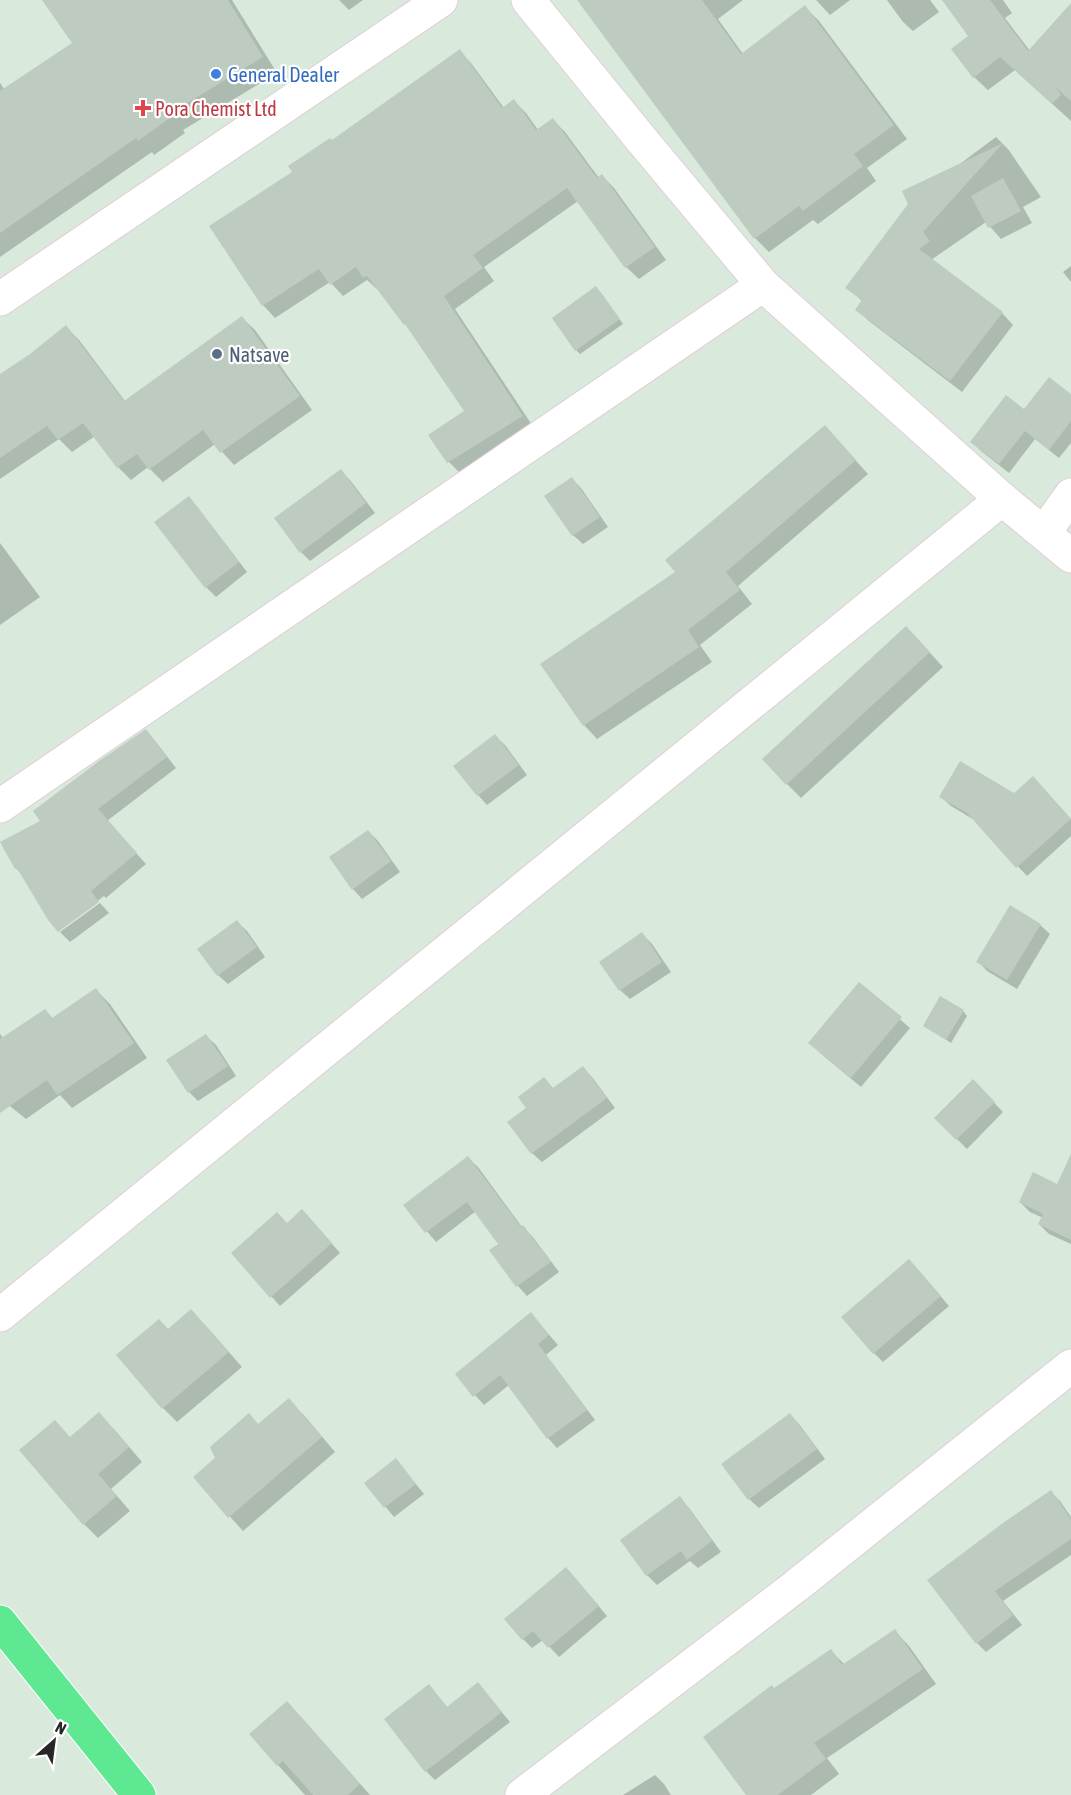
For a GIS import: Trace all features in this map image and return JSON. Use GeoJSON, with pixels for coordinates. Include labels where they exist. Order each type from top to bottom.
{"type":"FeatureCollection","features":[{"type":"Feature","properties":{"kind":"main road"},"geometry":{"type":"LineString","coordinates":[[0,1622],[139,1795]]}},
{"type":"Feature","properties":{"kind":"street"},"geometry":{"type":"LineString","coordinates":[[0,299],[441,0]]}},
{"type":"Feature","properties":{"kind":"street"},"geometry":{"type":"LineString","coordinates":[[528,0],[764,285],[1002,499],[1071,556]]}},
{"type":"Feature","properties":{"kind":"street"},"geometry":{"type":"LineString","coordinates":[[0,806],[764,285]]}},
{"type":"Feature","properties":{"kind":"street"},"geometry":{"type":"LineString","coordinates":[[1044,533],[1071,495]]}},
{"type":"Feature","properties":{"kind":"street"},"geometry":{"type":"LineString","coordinates":[[0,1315],[1002,499]]}},
{"type":"Feature","properties":{"kind":"street"},"geometry":{"type":"LineString","coordinates":[[522,1795],[796,1586],[1071,1366]]}},
{"type":"Feature","properties":{"kind":"building"},"geometry":{"type":"Polygon","coordinates":[[[42,0],[228,0],[263,57],[169,114],[171,117],[138,141],[136,138],[0,233],[0,91],[72,43],[42,0]]]}},
{"type":"Feature","properties":{"kind":"building"},"geometry":{"type":"Polygon","coordinates":[[[577,0],[702,0],[741,54],[805,5],[894,125],[854,154],[863,166],[803,211],[799,206],[754,239],[577,0]]]}},
{"type":"Feature","properties":{"kind":"building"},"geometry":{"type":"Polygon","coordinates":[[[942,0],[990,0],[1028,51],[1071,3],[1071,101],[1055,87],[1061,95],[1052,104],[1000,57],[973,78],[951,49],[968,36],[942,0]]]}},
{"type":"Feature","properties":{"kind":"building"},"geometry":{"type":"Polygon","coordinates":[[[460,49],[502,108],[514,99],[536,130],[553,118],[597,178],[602,174],[655,247],[625,268],[567,188],[473,255],[483,268],[444,296],[523,416],[447,463],[428,435],[464,411],[405,324],[367,276],[363,278],[356,267],[330,285],[319,269],[262,306],[209,226],[292,172],[288,166],[330,138],[332,140],[460,49]]]}},
{"type":"Feature","properties":{"kind":"building"},"geometry":{"type":"Polygon","coordinates":[[[1003,143],[923,232],[930,241],[919,249],[1003,312],[950,381],[855,310],[862,300],[845,288],[908,204],[902,191],[1003,143]]]}},
{"type":"Feature","properties":{"kind":"building"},"geometry":{"type":"Polygon","coordinates":[[[1003,178],[1021,211],[988,228],[971,196],[1003,178]]]}},
{"type":"Feature","properties":{"kind":"building"},"geometry":{"type":"Polygon","coordinates":[[[596,286],[620,319],[575,351],[552,318],[596,286]]]}},
{"type":"Feature","properties":{"kind":"building"},"geometry":{"type":"Polygon","coordinates":[[[242,316],[300,396],[220,453],[203,430],[149,470],[137,454],[117,468],[83,423],[58,440],[47,426],[0,458],[0,374],[30,354],[66,325],[124,401],[242,316]]]}},
{"type":"Feature","properties":{"kind":"building"},"geometry":{"type":"Polygon","coordinates":[[[1049,377],[1071,394],[1071,421],[1049,450],[1025,431],[999,464],[970,442],[1006,395],[1024,409],[1049,377]]]}},
{"type":"Feature","properties":{"kind":"building"},"geometry":{"type":"Polygon","coordinates":[[[825,425],[856,460],[726,572],[740,590],[688,630],[699,647],[583,726],[540,664],[675,572],[665,560],[825,425]]]}},
{"type":"Feature","properties":{"kind":"building"},"geometry":{"type":"Polygon","coordinates":[[[341,469],[366,503],[300,553],[274,518],[341,469]]]}},
{"type":"Feature","properties":{"kind":"building"},"geometry":{"type":"Polygon","coordinates":[[[572,477],[600,517],[572,536],[544,496],[572,477]]]}},
{"type":"Feature","properties":{"kind":"building"},"geometry":{"type":"Polygon","coordinates":[[[189,496],[239,562],[205,588],[154,522],[189,496]]]}},
{"type":"Feature","properties":{"kind":"building"},"geometry":{"type":"Polygon","coordinates":[[[906,626],[930,652],[786,785],[762,759],[906,626]]]}},
{"type":"Feature","properties":{"kind":"building"},"geometry":{"type":"Polygon","coordinates":[[[146,729],[167,757],[98,809],[137,853],[91,891],[99,902],[58,932],[48,920],[17,868],[15,869],[0,842],[40,821],[33,811],[146,729]]]}},
{"type":"Feature","properties":{"kind":"building"},"geometry":{"type":"Polygon","coordinates":[[[495,734],[519,765],[477,796],[453,766],[495,734]]]}},
{"type":"Feature","properties":{"kind":"building"},"geometry":{"type":"Polygon","coordinates":[[[960,761],[1014,793],[1033,776],[1071,819],[1016,868],[967,813],[939,797],[960,761]]]}},
{"type":"Feature","properties":{"kind":"building"},"geometry":{"type":"Polygon","coordinates":[[[368,830],[391,861],[352,890],[329,857],[368,830]]]}},
{"type":"Feature","properties":{"kind":"building"},"geometry":{"type":"Polygon","coordinates":[[[1010,905],[1041,924],[1007,980],[976,962],[1010,905]]]}},
{"type":"Feature","properties":{"kind":"building"},"geometry":{"type":"Polygon","coordinates":[[[237,920],[257,947],[217,976],[197,949],[237,920]]]}},
{"type":"Feature","properties":{"kind":"building"},"geometry":{"type":"Polygon","coordinates":[[[642,932],[662,962],[619,991],[599,962],[642,932]]]}},
{"type":"Feature","properties":{"kind":"building"},"geometry":{"type":"Polygon","coordinates":[[[859,982],[902,1017],[851,1078],[808,1043],[859,982]]]}},
{"type":"Feature","properties":{"kind":"building"},"geometry":{"type":"Polygon","coordinates":[[[96,988],[134,1043],[57,1095],[47,1080],[0,1113],[0,1039],[45,1009],[52,1018],[96,988]]]}},
{"type":"Feature","properties":{"kind":"building"},"geometry":{"type":"Polygon","coordinates":[[[940,996],[964,1010],[946,1040],[923,1026],[940,996]]]}},
{"type":"Feature","properties":{"kind":"building"},"geometry":{"type":"Polygon","coordinates":[[[206,1034],[228,1066],[188,1093],[166,1060],[206,1034]]]}},
{"type":"Feature","properties":{"kind":"building"},"geometry":{"type":"Polygon","coordinates":[[[583,1066],[607,1098],[531,1154],[507,1122],[526,1108],[518,1097],[544,1077],[553,1088],[583,1066]]]}},
{"type":"Feature","properties":{"kind":"building"},"geometry":{"type":"Polygon","coordinates":[[[973,1079],[995,1102],[956,1140],[934,1118],[973,1079]]]}},
{"type":"Feature","properties":{"kind":"building"},"geometry":{"type":"Polygon","coordinates":[[[1071,1154],[1071,1240],[1038,1224],[1043,1214],[1019,1202],[1033,1172],[1057,1184],[1071,1154]]]}},
{"type":"Feature","properties":{"kind":"building"},"geometry":{"type":"Polygon","coordinates":[[[468,1156],[521,1227],[523,1225],[551,1262],[516,1287],[489,1250],[498,1244],[467,1202],[425,1233],[403,1205],[468,1156]]]}},
{"type":"Feature","properties":{"kind":"building"},"geometry":{"type":"Polygon","coordinates":[[[302,1209],[332,1243],[270,1298],[231,1253],[277,1212],[287,1223],[302,1209]]]}},
{"type":"Feature","properties":{"kind":"building"},"geometry":{"type":"Polygon","coordinates":[[[909,1259],[941,1296],[873,1354],[841,1317],[909,1259]]]}},
{"type":"Feature","properties":{"kind":"building"},"geometry":{"type":"Polygon","coordinates":[[[191,1309],[229,1352],[162,1409],[116,1355],[159,1319],[168,1329],[191,1309]]]}},
{"type":"Feature","properties":{"kind":"building"},"geometry":{"type":"Polygon","coordinates":[[[531,1312],[549,1335],[538,1344],[587,1410],[547,1439],[500,1375],[473,1397],[455,1374],[531,1312]]]}},
{"type":"Feature","properties":{"kind":"building"},"geometry":{"type":"Polygon","coordinates":[[[289,1398],[322,1437],[228,1518],[193,1477],[215,1458],[210,1447],[249,1413],[258,1424],[289,1398]]]}},
{"type":"Feature","properties":{"kind":"building"},"geometry":{"type":"Polygon","coordinates":[[[99,1412],[129,1447],[98,1474],[117,1496],[83,1525],[19,1450],[55,1420],[70,1437],[99,1412]]]}},
{"type":"Feature","properties":{"kind":"building"},"geometry":{"type":"Polygon","coordinates":[[[790,1413],[817,1449],[748,1500],[721,1464],[790,1413]]]}},
{"type":"Feature","properties":{"kind":"building"},"geometry":{"type":"Polygon","coordinates":[[[396,1458],[416,1484],[384,1508],[364,1483],[396,1458]]]}},
{"type":"Feature","properties":{"kind":"building"},"geometry":{"type":"Polygon","coordinates":[[[1051,1490],[1071,1519],[1071,1539],[995,1591],[1013,1615],[976,1644],[927,1580],[1051,1490]]]}},
{"type":"Feature","properties":{"kind":"building"},"geometry":{"type":"Polygon","coordinates":[[[680,1496],[712,1541],[687,1560],[681,1551],[646,1576],[620,1540],[680,1496]]]}},
{"type":"Feature","properties":{"kind":"building"},"geometry":{"type":"Polygon","coordinates":[[[566,1567],[599,1606],[548,1648],[533,1631],[522,1640],[504,1619],[566,1567]]]}},
{"type":"Feature","properties":{"kind":"building"},"geometry":{"type":"Polygon","coordinates":[[[895,1629],[923,1669],[814,1743],[826,1759],[778,1795],[746,1795],[703,1737],[772,1685],[774,1688],[831,1649],[842,1665],[895,1629]]]}},
{"type":"Feature","properties":{"kind":"building"},"geometry":{"type":"Polygon","coordinates":[[[478,1682],[502,1712],[425,1772],[384,1719],[429,1684],[447,1707],[478,1682]]]}},
{"type":"Feature","properties":{"kind":"building"},"geometry":{"type":"Polygon","coordinates":[[[287,1701],[360,1784],[348,1795],[313,1795],[283,1761],[277,1766],[249,1734],[287,1701]]]}},
{"type":"Feature","properties":{"kind":"place","name":"General Dealer"},"geometry":{"type":"Point","coordinates":[216,74]}},
{"type":"Feature","properties":{"kind":"place","name":"Pora Chemist Ltd"},"geometry":{"type":"Point","coordinates":[143,108]}},
{"type":"Feature","properties":{"kind":"place","name":"Natsave"},"geometry":{"type":"Point","coordinates":[217,354]}}]}
